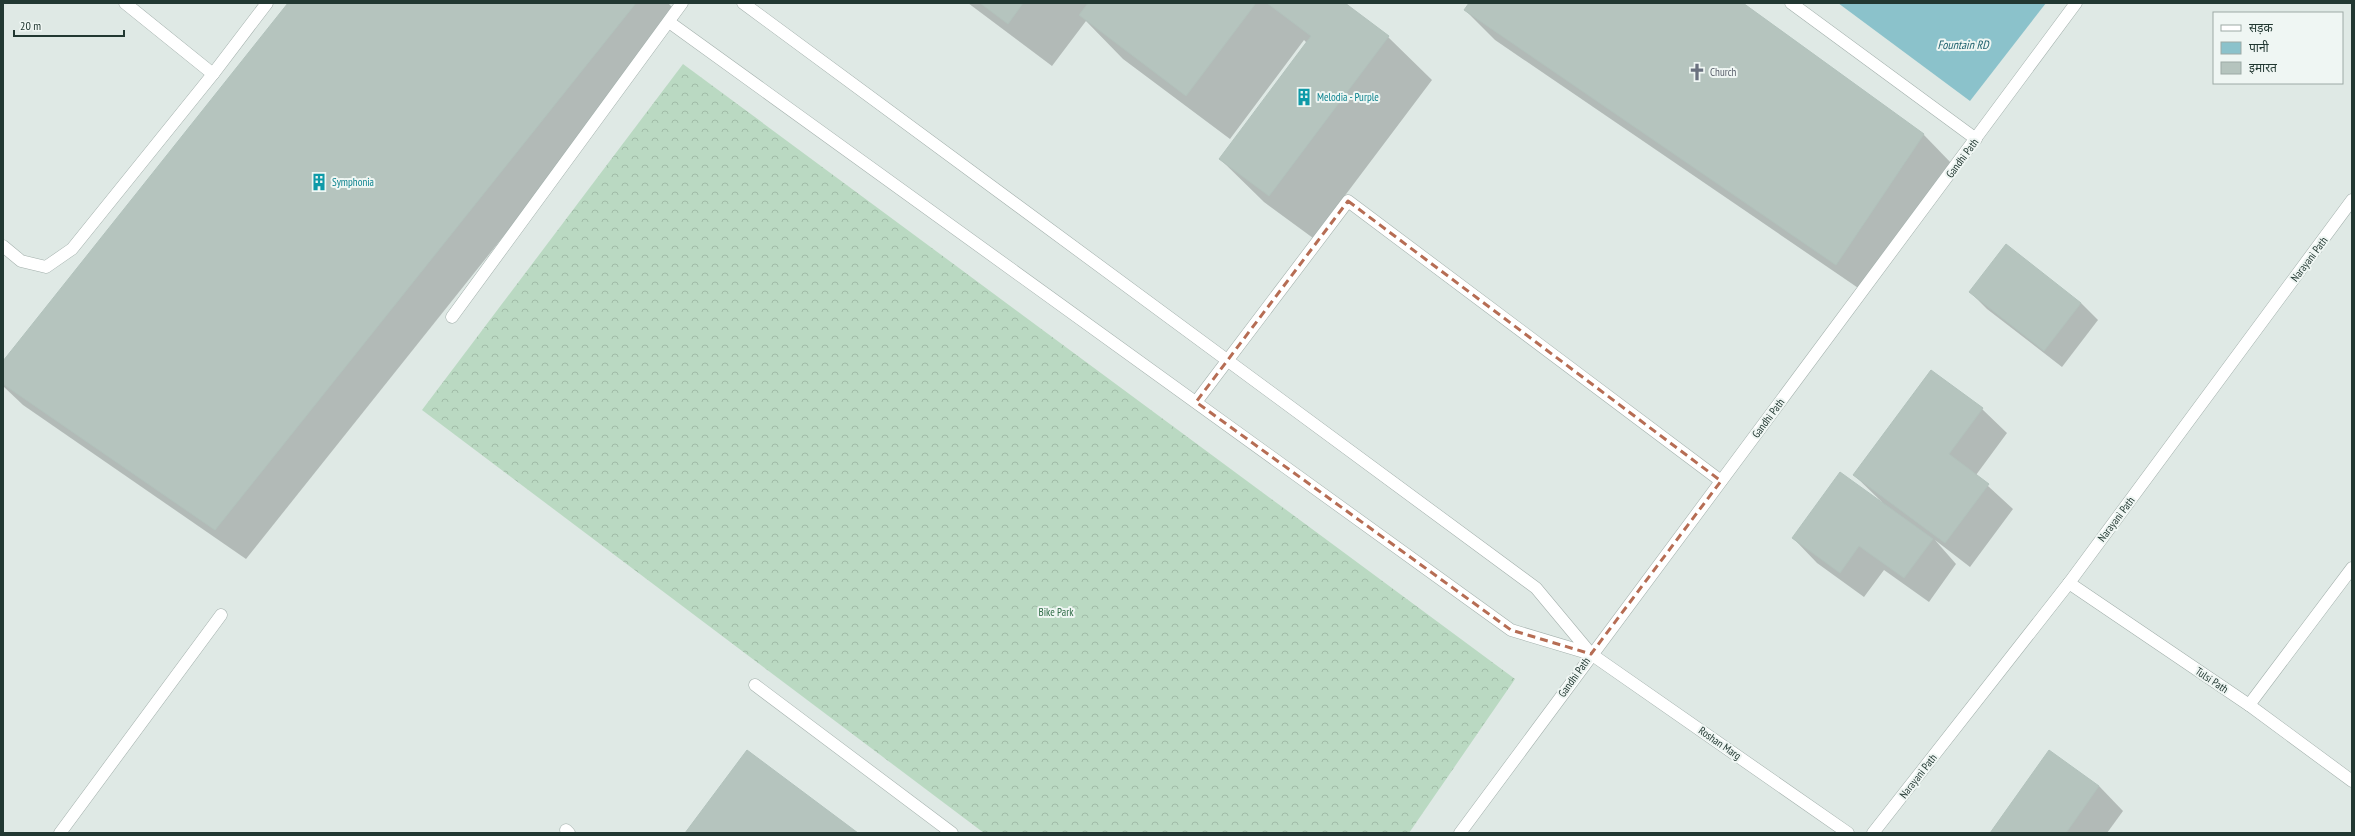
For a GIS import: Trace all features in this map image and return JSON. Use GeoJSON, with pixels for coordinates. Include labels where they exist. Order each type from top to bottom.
{"type":"FeatureCollection","features":[{"type":"Feature","properties":{"kind":"street"},"geometry":{"type":"LineString","coordinates":[[125,3],[213,74]]}},
{"type":"Feature","properties":{"kind":"street"},"geometry":{"type":"LineString","coordinates":[[3,246],[21,261],[46,267],[72,249],[213,74],[267,3]]}},
{"type":"Feature","properties":{"kind":"street"},"geometry":{"type":"LineString","coordinates":[[452,317],[682,3]]}},
{"type":"Feature","properties":{"kind":"street"},"geometry":{"type":"LineString","coordinates":[[743,3],[1228,359],[1536,588],[1591,654]]}},
{"type":"Feature","properties":{"kind":"street"},"geometry":{"type":"LineString","coordinates":[[1791,3],[1976,139]]}},
{"type":"Feature","properties":{"kind":"street","name":"Gandhi Path"},"geometry":{"type":"LineString","coordinates":[[1460,833],[1591,654],[2076,3]]}},
{"type":"Feature","properties":{"kind":"street"},"geometry":{"type":"LineString","coordinates":[[669,22],[1511,630],[1591,654]]}},
{"type":"Feature","properties":{"kind":"street","name":"Narayani Path"},"geometry":{"type":"LineString","coordinates":[[1873,833],[2069,583],[2352,200]]}},
{"type":"Feature","properties":{"kind":"street"},"geometry":{"type":"LineString","coordinates":[[1196,402],[1348,201],[1721,481]]}},
{"type":"Feature","properties":{"kind":"street"},"geometry":{"type":"LineString","coordinates":[[2249,705],[2352,568]]}},
{"type":"Feature","properties":{"kind":"street","name":"Tulsi Path"},"geometry":{"type":"LineString","coordinates":[[2069,583],[2249,705],[2352,781]]}},
{"type":"Feature","properties":{"kind":"street"},"geometry":{"type":"LineString","coordinates":[[60,833],[221,615]]}},
{"type":"Feature","properties":{"kind":"street","name":"Roshan Marg"},"geometry":{"type":"LineString","coordinates":[[1591,654],[1848,833]]}},
{"type":"Feature","properties":{"kind":"street"},"geometry":{"type":"LineString","coordinates":[[755,685],[952,833]]}},
{"type":"Feature","properties":{"kind":"highlighted area"},"geometry":{"type":"Polygon","coordinates":[[[1348,201],[1721,481],[1591,654],[1511,630],[1196,402],[1348,201]]]}},
{"type":"Feature","properties":{"kind":"green space","name":"Bike Park"},"geometry":{"type":"Polygon","coordinates":[[[683,64],[1515,679],[1409,833],[984,833],[422,410],[683,64]]]}},
{"type":"Feature","properties":{"kind":"water","name":"Fountain RD"},"geometry":{"type":"Polygon","coordinates":[[[1838,3],[2046,3],[1970,101],[1838,3]]]}},
{"type":"Feature","properties":{"kind":"building","name":"Symphonia"},"geometry":{"type":"Polygon","coordinates":[[[288,3],[636,3],[215,530],[3,384],[3,361],[288,3]]]}},
{"type":"Feature","properties":{"kind":"building"},"geometry":{"type":"Polygon","coordinates":[[[980,3],[1023,3],[1008,24],[980,3]]]}},
{"type":"Feature","properties":{"kind":"building"},"geometry":{"type":"Polygon","coordinates":[[[1088,3],[1256,3],[1186,96],[1079,15],[1088,3]]]}},
{"type":"Feature","properties":{"kind":"building","name":"Melodia - Purple"},"geometry":{"type":"Polygon","coordinates":[[[1267,3],[1345,3],[1389,36],[1269,196],[1219,159],[1311,36],[1267,3]]]}},
{"type":"Feature","properties":{"kind":"building","name":"Church"},"geometry":{"type":"Polygon","coordinates":[[[1469,3],[1743,3],[1924,134],[1836,265],[1464,10],[1469,3]]]}},
{"type":"Feature","properties":{"kind":"building"},"geometry":{"type":"Polygon","coordinates":[[[2006,244],[2081,303],[2044,351],[1969,292],[2006,244]]]}},
{"type":"Feature","properties":{"kind":"building"},"geometry":{"type":"Polygon","coordinates":[[[1931,370],[1983,408],[1949,454],[1989,484],[1945,543],[1853,475],[1931,370]]]}},
{"type":"Feature","properties":{"kind":"building"},"geometry":{"type":"Polygon","coordinates":[[[1840,472],[1933,539],[1904,578],[1859,546],[1840,573],[1792,538],[1840,472]]]}},
{"type":"Feature","properties":{"kind":"building"},"geometry":{"type":"Polygon","coordinates":[[[747,750],[858,833],[685,833],[747,750]]]}},
{"type":"Feature","properties":{"kind":"building"},"geometry":{"type":"Polygon","coordinates":[[[2049,750],[2099,786],[2066,833],[1990,833],[2049,750]]]}},
{"type":"Feature","properties":{"kind":"place","name":"Church"},"geometry":{"type":"Point","coordinates":[1697,72]}},
{"type":"Feature","properties":{"kind":"place","name":"Melodia - Purple"},"geometry":{"type":"Point","coordinates":[1304,97]}},
{"type":"Feature","properties":{"kind":"place","name":"Symphonia"},"geometry":{"type":"Point","coordinates":[319,182]}}]}
